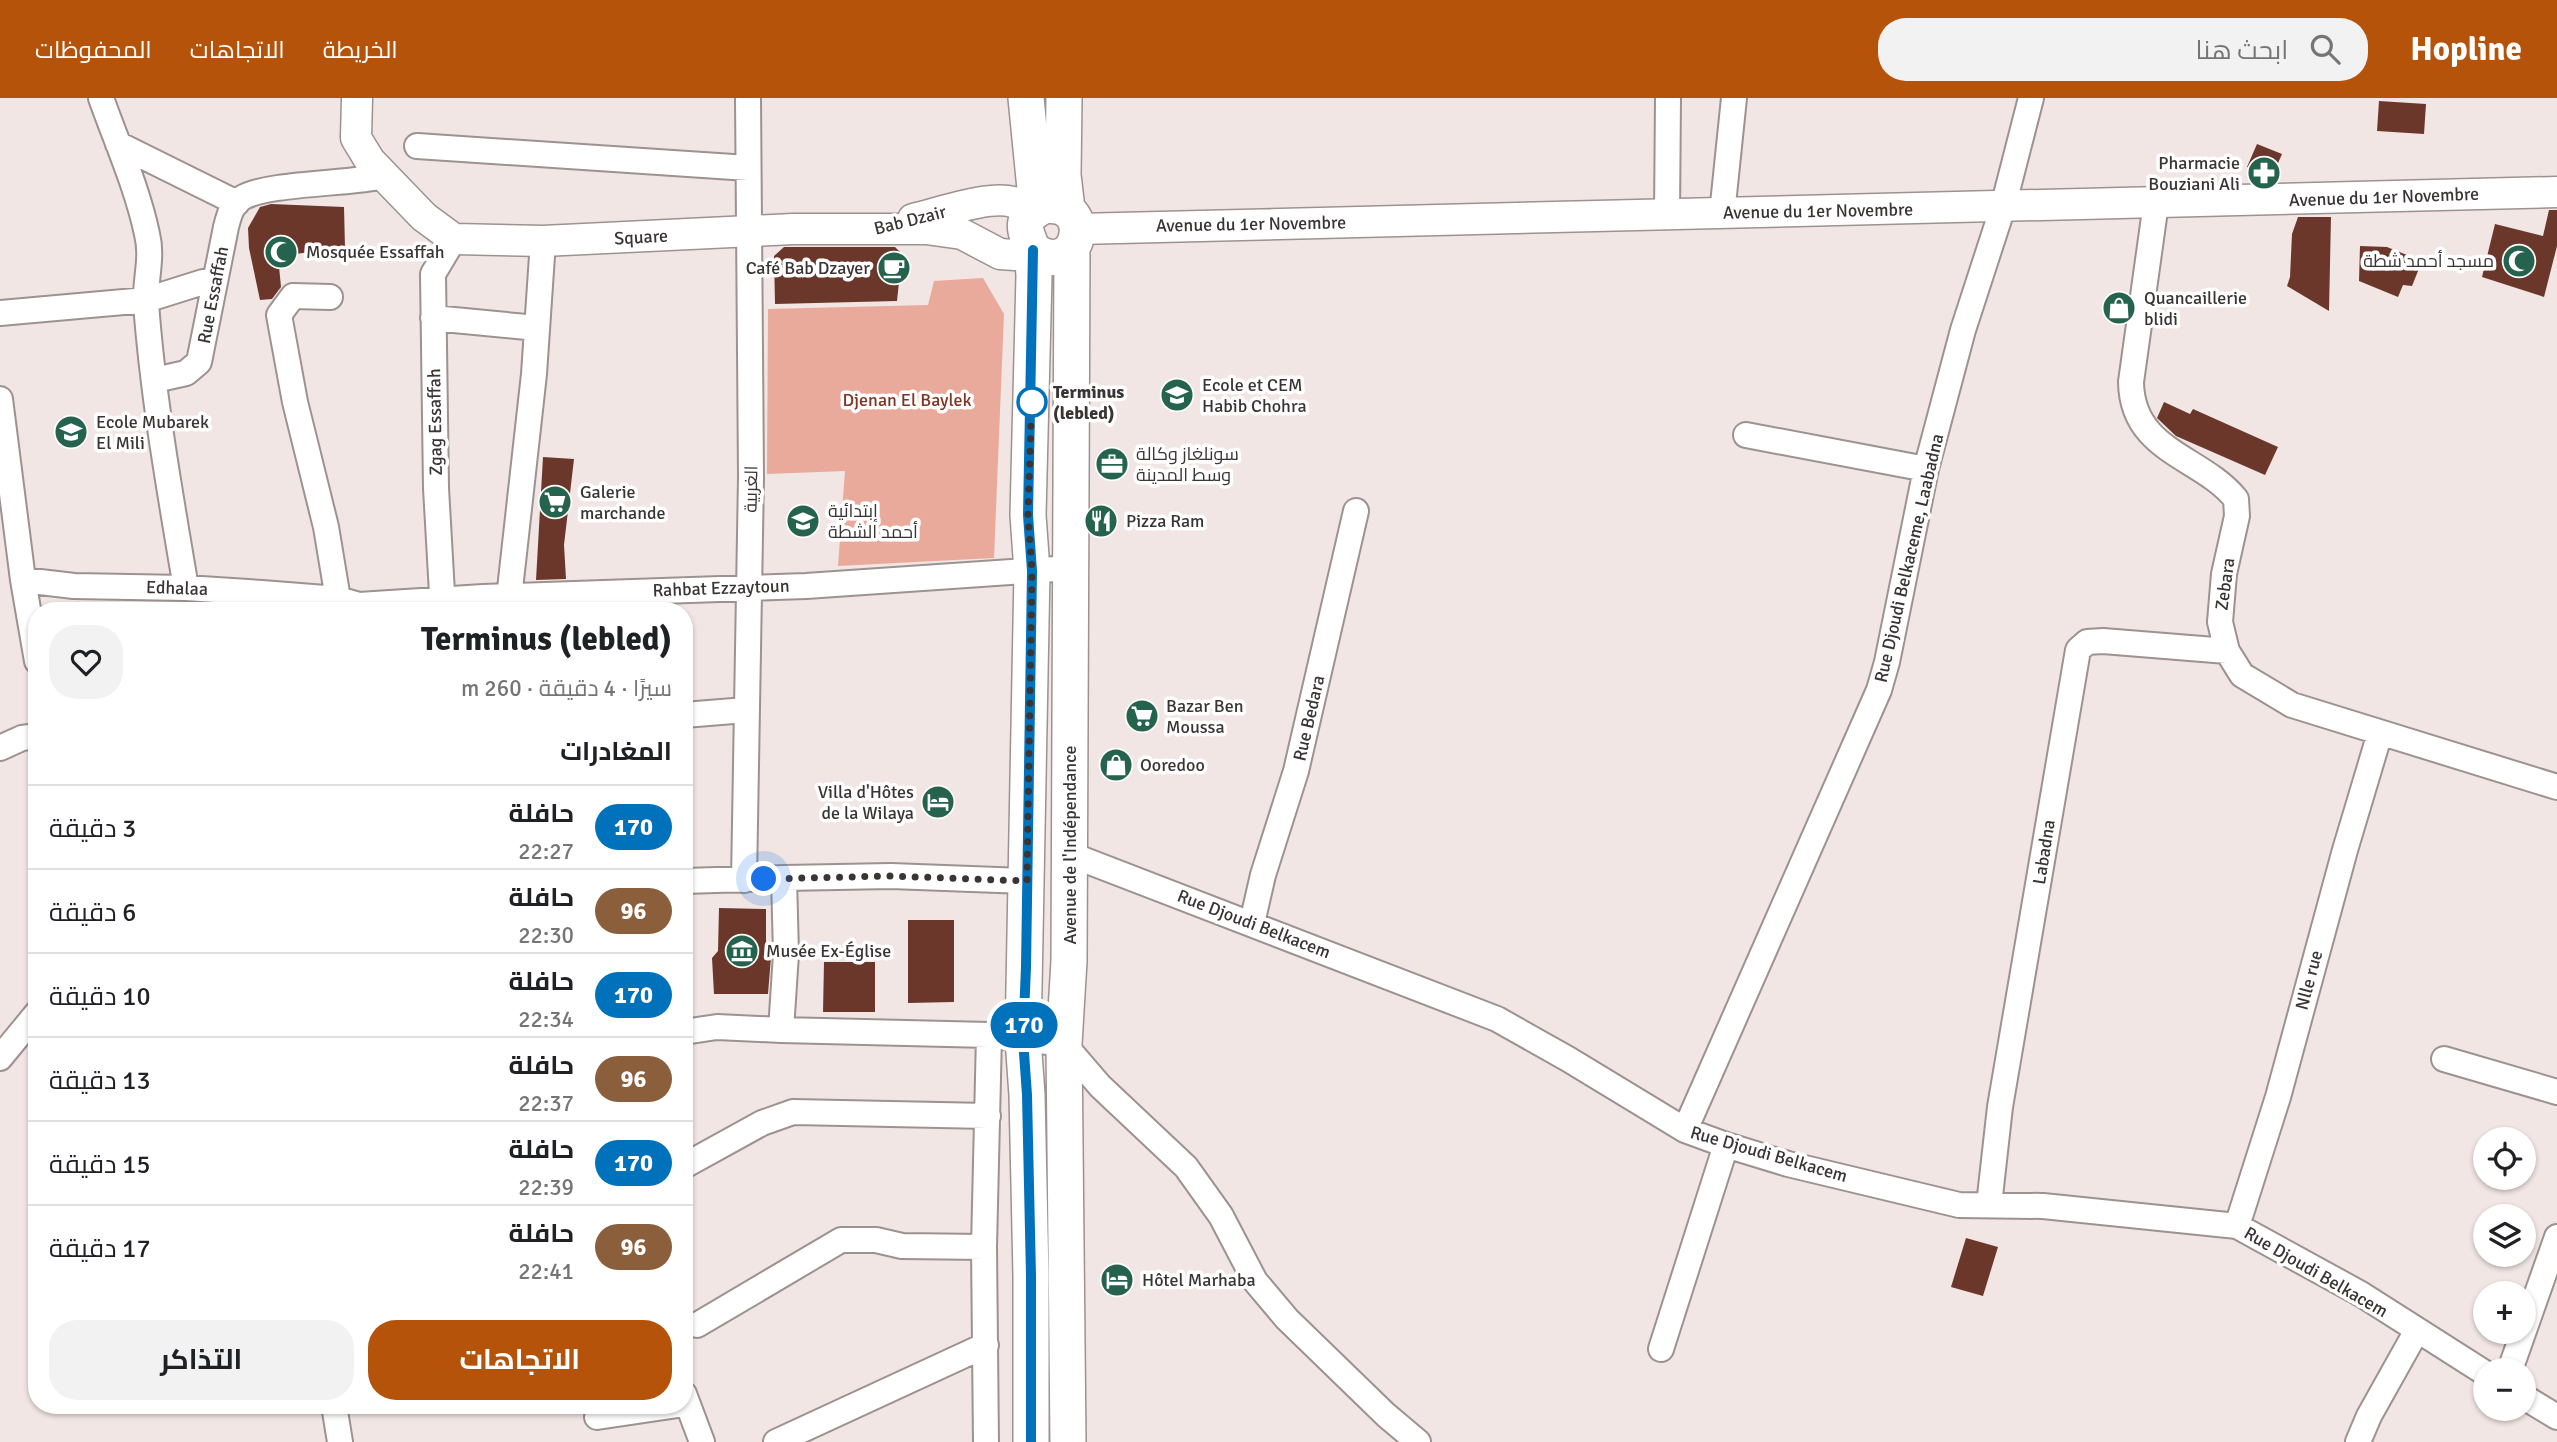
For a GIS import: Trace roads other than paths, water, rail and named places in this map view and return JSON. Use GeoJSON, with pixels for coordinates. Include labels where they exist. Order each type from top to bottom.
{"type":"FeatureCollection","features":[{"type":"Feature","properties":{"kind":"main road"},"geometry":{"type":"LineString","coordinates":[[1026,98],[1057,222]]}},
{"type":"Feature","properties":{"kind":"main road","name":"Avenue de l'Indépendance"},"geometry":{"type":"LineString","coordinates":[[1064,98],[1063,175],[1057,222],[1070,568],[1068,1015],[1064,1044],[1068,1442]]}},
{"type":"Feature","properties":{"kind":"main road","name":"Bab Dzair"},"geometry":{"type":"LineString","coordinates":[[1031,249],[1048,258],[1066,254],[1057,222]]}},
{"type":"Feature","properties":{"kind":"main road"},"geometry":{"type":"LineString","coordinates":[[1031,249],[1028,515],[1032,571],[1027,881],[1006,1037],[1027,1095],[1031,1442]]}},
{"type":"Feature","properties":{"kind":"street"},"geometry":{"type":"LineString","coordinates":[[102,98],[134,186],[148,236],[151,264],[146,300],[167,479],[186,587]]}},
{"type":"Feature","properties":{"kind":"street"},"geometry":{"type":"LineString","coordinates":[[357,98],[356,138],[370,161],[424,217],[454,239]]}},
{"type":"Feature","properties":{"kind":"street","name":"الغربية"},"geometry":{"type":"LineString","coordinates":[[744,880],[751,232],[748,98]]}},
{"type":"Feature","properties":{"kind":"street"},"geometry":{"type":"LineString","coordinates":[[1667,215],[1668,98]]}},
{"type":"Feature","properties":{"kind":"street"},"geometry":{"type":"LineString","coordinates":[[1722,214],[1734,98]]}},
{"type":"Feature","properties":{"kind":"street","name":"Rue Djoudi Belkaceme, Laabadna"},"geometry":{"type":"LineString","coordinates":[[1685,1130],[1888,662],[1926,469],[1963,330],[2003,206],[2031,98]]}},
{"type":"Feature","properties":{"kind":"street"},"geometry":{"type":"LineString","coordinates":[[118,144],[237,203],[248,195],[265,191],[384,176]]}},
{"type":"Feature","properties":{"kind":"street"},"geometry":{"type":"LineString","coordinates":[[417,146],[748,168]]}},
{"type":"Feature","properties":{"kind":"street","name":"Avenue du 1er Novembre"},"geometry":{"type":"LineString","coordinates":[[1057,222],[1280,224],[2557,192]]}},
{"type":"Feature","properties":{"kind":"street","name":"Bab Dzair"},"geometry":{"type":"LineString","coordinates":[[865,230],[987,202],[1012,201],[1057,222]]}},
{"type":"Feature","properties":{"kind":"street","name":"Rue Essaffah"},"geometry":{"type":"LineString","coordinates":[[155,380],[187,373],[200,362],[228,219],[237,203]]}},
{"type":"Feature","properties":{"kind":"street","name":"Zebara"},"geometry":{"type":"LineString","coordinates":[[2156,203],[2131,398],[2142,422],[2164,446],[2236,499],[2237,516],[2224,574],[2220,622],[2227,652],[2242,675],[2292,705],[2557,787]]}},
{"type":"Feature","properties":{"kind":"street","name":"Square"},"geometry":{"type":"LineString","coordinates":[[454,239],[543,241],[793,229],[865,230]]}},
{"type":"Feature","properties":{"kind":"street","name":"Bab Dzair"},"geometry":{"type":"LineString","coordinates":[[865,230],[951,231],[1007,255],[1031,249]]}},
{"type":"Feature","properties":{"kind":"street","name":"Zgag Essaffah"},"geometry":{"type":"LineString","coordinates":[[443,602],[436,488],[433,274],[454,239]]}},
{"type":"Feature","properties":{"kind":"street"},"geometry":{"type":"LineString","coordinates":[[509,598],[537,328],[543,241]]}},
{"type":"Feature","properties":{"kind":"street"},"geometry":{"type":"LineString","coordinates":[[0,313],[146,300],[203,282],[215,282]]}},
{"type":"Feature","properties":{"kind":"street"},"geometry":{"type":"LineString","coordinates":[[330,297],[293,296],[279,314],[295,402],[327,527],[338,599]]}},
{"type":"Feature","properties":{"kind":"street"},"geometry":{"type":"LineString","coordinates":[[433,318],[537,328]]}},
{"type":"Feature","properties":{"kind":"street"},"geometry":{"type":"LineString","coordinates":[[0,399],[28,609]]}},
{"type":"Feature","properties":{"kind":"street"},"geometry":{"type":"LineString","coordinates":[[1746,435],[1926,469]]}},
{"type":"Feature","properties":{"kind":"street","name":"Rue Bedara"},"geometry":{"type":"LineString","coordinates":[[1252,923],[1263,875],[1296,771],[1356,511]]}},
{"type":"Feature","properties":{"kind":"street","name":"Rahbat Ezzaytoun"},"geometry":{"type":"LineString","coordinates":[[471,602],[749,586],[806,586],[1070,568]]}},
{"type":"Feature","properties":{"kind":"street","name":"Edhalaa"},"geometry":{"type":"LineString","coordinates":[[23,580],[74,586],[186,587],[348,602]]}},
{"type":"Feature","properties":{"kind":"street","name":"Labadna"},"geometry":{"type":"LineString","coordinates":[[1989,1205],[2000,1107],[2078,650],[2087,642],[2104,641],[2227,652]]}},
{"type":"Feature","properties":{"kind":"street"},"geometry":{"type":"LineString","coordinates":[[693,714],[746,710]]}},
{"type":"Feature","properties":{"kind":"street","name":"Nlle rue"},"geometry":{"type":"LineString","coordinates":[[2237,1226],[2278,1097],[2341,862],[2380,733]]}},
{"type":"Feature","properties":{"kind":"street"},"geometry":{"type":"LineString","coordinates":[[3,752],[22,738],[28,737]]}},
{"type":"Feature","properties":{"kind":"street","name":"Rue Djoudi Belkacem"},"geometry":{"type":"LineString","coordinates":[[1069,854],[1497,1019],[1685,1130],[1726,1145],[1788,1164],[1959,1205],[2043,1206],[2237,1226],[2361,1294],[2416,1332],[2473,1366]]}},
{"type":"Feature","properties":{"kind":"street"},"geometry":{"type":"LineString","coordinates":[[693,881],[891,876],[1027,881]]}},
{"type":"Feature","properties":{"kind":"street"},"geometry":{"type":"LineString","coordinates":[[781,1030],[786,954],[784,878]]}},
{"type":"Feature","properties":{"kind":"street"},"geometry":{"type":"LineString","coordinates":[[0,1058],[28,1024]]}},
{"type":"Feature","properties":{"kind":"street"},"geometry":{"type":"LineString","coordinates":[[693,1031],[717,1027],[1006,1037],[1064,1044],[1100,1086],[1186,1167],[1221,1216],[1255,1281],[1287,1319],[1386,1415],[1418,1442]]}},
{"type":"Feature","properties":{"kind":"street"},"geometry":{"type":"LineString","coordinates":[[986,1442],[984,1247],[988,1116],[1006,1037]]}},
{"type":"Feature","properties":{"kind":"street"},"geometry":{"type":"LineString","coordinates":[[2444,1059],[2557,1092]]}},
{"type":"Feature","properties":{"kind":"street"},"geometry":{"type":"LineString","coordinates":[[693,1161],[762,1123],[793,1112],[988,1116]]}},
{"type":"Feature","properties":{"kind":"street"},"geometry":{"type":"LineString","coordinates":[[1661,1349],[1726,1145]]}},
{"type":"Feature","properties":{"kind":"street"},"geometry":{"type":"LineString","coordinates":[[2514,1358],[2557,1237]]}},
{"type":"Feature","properties":{"kind":"street"},"geometry":{"type":"LineString","coordinates":[[697,1325],[842,1240],[876,1240],[902,1246],[984,1247]]}},
{"type":"Feature","properties":{"kind":"street"},"geometry":{"type":"LineString","coordinates":[[2358,1442],[2369,1416],[2416,1332]]}},
{"type":"Feature","properties":{"kind":"street"},"geometry":{"type":"LineString","coordinates":[[776,1442],[986,1345]]}},
{"type":"Feature","properties":{"kind":"street"},"geometry":{"type":"LineString","coordinates":[[2536,1404],[2557,1417]]}},
{"type":"Feature","properties":{"kind":"street"},"geometry":{"type":"LineString","coordinates":[[335,1414],[340,1442]]}},
{"type":"Feature","properties":{"kind":"street"},"geometry":{"type":"LineString","coordinates":[[597,1417],[614,1414]]}},
{"type":"Feature","properties":{"kind":"street"},"geometry":{"type":"LineString","coordinates":[[689,1414],[702,1442]]}},
{"type":"Feature","properties":{"kind":"place","name":"Pharmacie Bouziani Ali"},"geometry":{"type":"Point","coordinates":[2264,173]}},
{"type":"Feature","properties":{"kind":"place","name":"Mosquée Essaffah"},"geometry":{"type":"Point","coordinates":[281,252]}},
{"type":"Feature","properties":{"kind":"place","name":"مسجد أحمد شطة"},"geometry":{"type":"Point","coordinates":[2519,261]}},
{"type":"Feature","properties":{"kind":"place","name":"Café Bab Dzayer"},"geometry":{"type":"Point","coordinates":[894,268]}},
{"type":"Feature","properties":{"kind":"place","name":"Quancaillerie blidi"},"geometry":{"type":"Point","coordinates":[2119,308]}},
{"type":"Feature","properties":{"kind":"place","name":"Ecole et CEM Habib Chohra"},"geometry":{"type":"Point","coordinates":[1177,395]}},
{"type":"Feature","properties":{"kind":"place","name":"Terminus (lebled)"},"geometry":{"type":"Point","coordinates":[1032,402]}},
{"type":"Feature","properties":{"kind":"place","name":"Ecole Mubarek El Mili"},"geometry":{"type":"Point","coordinates":[71,432]}},
{"type":"Feature","properties":{"kind":"place","name":"سونلغاز وكالة وسط المدينة"},"geometry":{"type":"Point","coordinates":[1112,464]}},
{"type":"Feature","properties":{"kind":"place","name":"Galerie marchande"},"geometry":{"type":"Point","coordinates":[555,502]}},
{"type":"Feature","properties":{"kind":"place","name":"إبتدائية أحمد الشطة"},"geometry":{"type":"Point","coordinates":[803,521]}},
{"type":"Feature","properties":{"kind":"place","name":"Pizza Ram"},"geometry":{"type":"Point","coordinates":[1101,521]}},
{"type":"Feature","properties":{"kind":"place","name":"Bazar Ben Moussa"},"geometry":{"type":"Point","coordinates":[1142,716]}},
{"type":"Feature","properties":{"kind":"place","name":"Ooredoo"},"geometry":{"type":"Point","coordinates":[1116,765]}},
{"type":"Feature","properties":{"kind":"place","name":"Villa d'Hôtes de la Wilaya"},"geometry":{"type":"Point","coordinates":[938,802]}},
{"type":"Feature","properties":{"kind":"place","name":"Musée Ex-Église"},"geometry":{"type":"Point","coordinates":[742,951]}},
{"type":"Feature","properties":{"kind":"place","name":"Hôtel Marhaba"},"geometry":{"type":"Point","coordinates":[1117,1280]}},
{"type":"Feature","properties":{"kind":"park label","name":"Djenan El Baylek"},"geometry":{"type":"Point","coordinates":[907,400]}}]}
